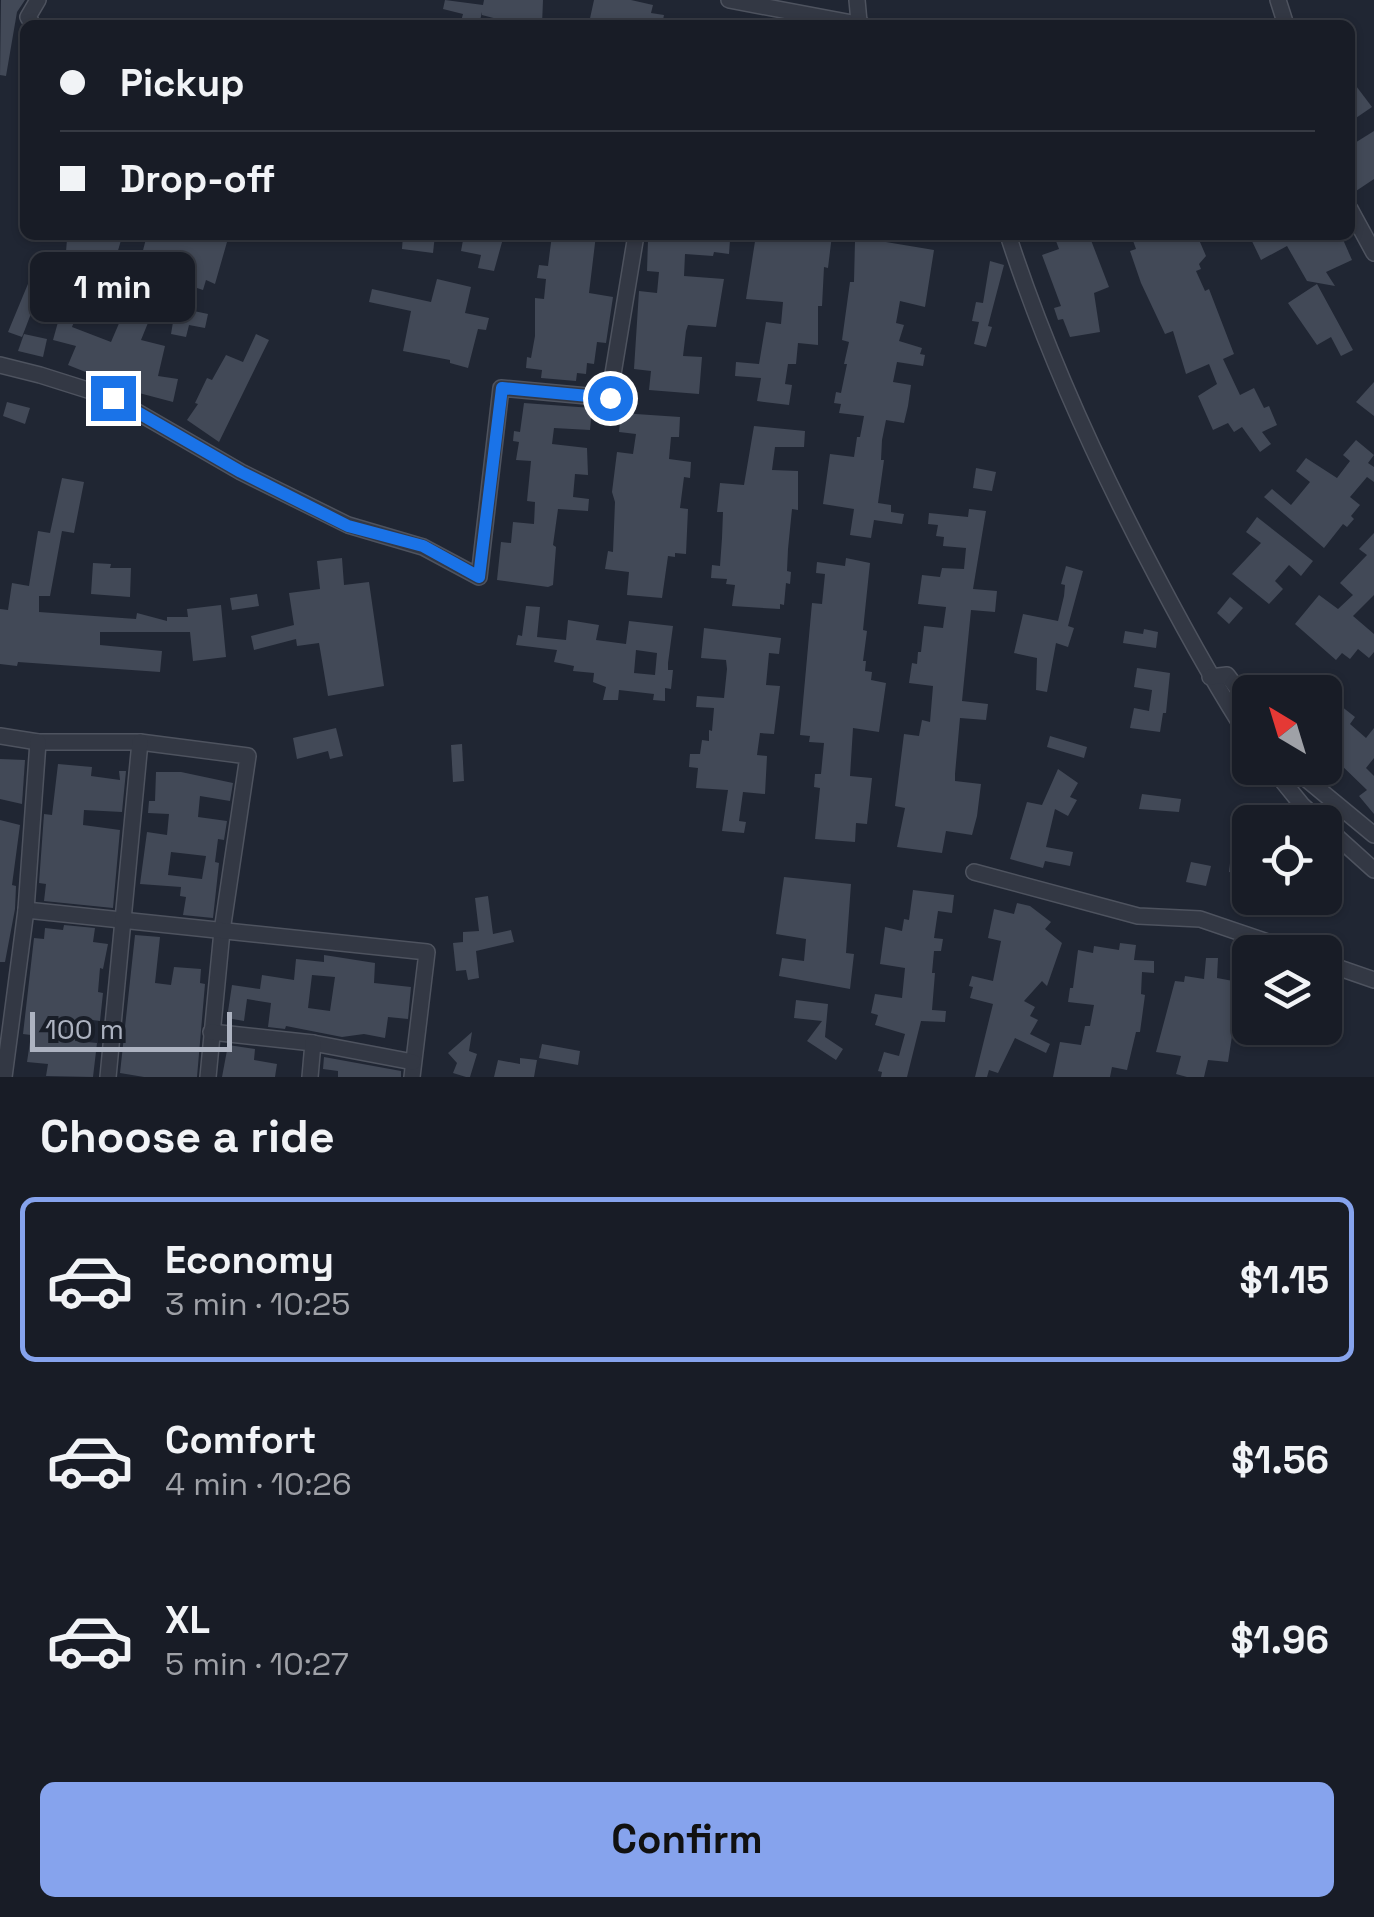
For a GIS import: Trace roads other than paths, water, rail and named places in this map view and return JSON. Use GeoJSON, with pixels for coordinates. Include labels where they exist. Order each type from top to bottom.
{"type":"FeatureCollection","features":[{"type":"Feature","properties":{"kind":"street"},"geometry":{"type":"LineString","coordinates":[[729,0],[839,20]]}},
{"type":"Feature","properties":{"kind":"street"},"geometry":{"type":"LineString","coordinates":[[1355,219],[1374,253]]}},
{"type":"Feature","properties":{"kind":"street"},"geometry":{"type":"LineString","coordinates":[[0,366],[40,374],[113,398],[241,472],[348,526],[423,546],[479,577],[502,388],[610,398],[635,240]]}},
{"type":"Feature","properties":{"kind":"street"},"geometry":{"type":"LineString","coordinates":[[1010,240],[1038,325],[1108,484],[1232,711]]}},
{"type":"Feature","properties":{"kind":"street"},"geometry":{"type":"LineString","coordinates":[[1210,677],[1227,675],[1232,682]]}},
{"type":"Feature","properties":{"kind":"street"},"geometry":{"type":"LineString","coordinates":[[0,736],[38,742],[140,742],[248,756],[222,931],[208,1077]]}},
{"type":"Feature","properties":{"kind":"street"},"geometry":{"type":"LineString","coordinates":[[4,1077],[26,910],[38,742]]}},
{"type":"Feature","properties":{"kind":"street"},"geometry":{"type":"LineString","coordinates":[[108,1077],[140,742]]}},
{"type":"Feature","properties":{"kind":"street"},"geometry":{"type":"LineString","coordinates":[[1286,785],[1302,805]]}},
{"type":"Feature","properties":{"kind":"street"},"geometry":{"type":"LineString","coordinates":[[1314,785],[1374,835]]}},
{"type":"Feature","properties":{"kind":"street"},"geometry":{"type":"LineString","coordinates":[[1342,841],[1374,870]]}},
{"type":"Feature","properties":{"kind":"street"},"geometry":{"type":"LineString","coordinates":[[974,872],[1138,916],[1200,919],[1247,935]]}},
{"type":"Feature","properties":{"kind":"street"},"geometry":{"type":"LineString","coordinates":[[26,910],[428,952],[413,1069],[313,1044],[211,1032]]}},
{"type":"Feature","properties":{"kind":"street"},"geometry":{"type":"LineString","coordinates":[[1342,969],[1374,980]]}},
{"type":"Feature","properties":{"kind":"street"},"geometry":{"type":"LineString","coordinates":[[310,1077],[313,1044]]}}]}
